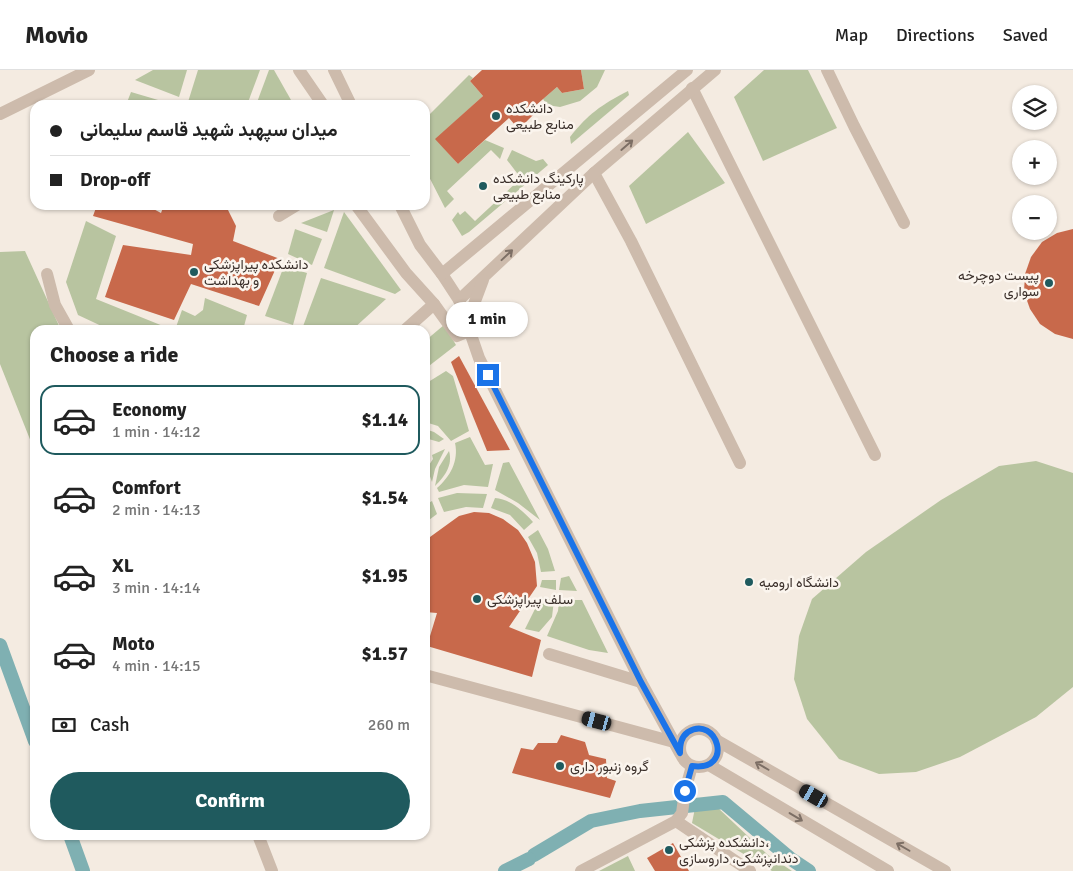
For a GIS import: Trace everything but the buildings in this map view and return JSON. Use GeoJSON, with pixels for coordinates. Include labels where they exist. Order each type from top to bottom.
{"type":"FeatureCollection","features":[{"type":"Feature","properties":{"kind":"street"},"geometry":{"type":"LineString","coordinates":[[0,114],[89,70]]}},
{"type":"Feature","properties":{"kind":"street"},"geometry":{"type":"LineString","coordinates":[[299,70],[320,100]]}},
{"type":"Feature","properties":{"kind":"street"},"geometry":{"type":"LineString","coordinates":[[334,70],[349,100]]}},
{"type":"Feature","properties":{"kind":"street"},"geometry":{"type":"LineString","coordinates":[[442,274],[687,70]]}},
{"type":"Feature","properties":{"kind":"street"},"geometry":{"type":"LineString","coordinates":[[459,300],[594,173],[715,70]]}},
{"type":"Feature","properties":{"kind":"street"},"geometry":{"type":"LineString","coordinates":[[827,70],[904,223]]}},
{"type":"Feature","properties":{"kind":"street"},"geometry":{"type":"LineString","coordinates":[[692,88],[875,455]]}},
{"type":"Feature","properties":{"kind":"street"},"geometry":{"type":"LineString","coordinates":[[594,173],[631,241],[740,463]]}},
{"type":"Feature","properties":{"kind":"street"},"geometry":{"type":"LineString","coordinates":[[279,216],[289,210]]}},
{"type":"Feature","properties":{"kind":"street"},"geometry":{"type":"LineString","coordinates":[[360,210],[406,273],[434,304],[457,336],[469,330]]}},
{"type":"Feature","properties":{"kind":"street"},"geometry":{"type":"LineString","coordinates":[[396,210],[459,300],[479,358],[641,682],[684,761],[692,766],[701,768],[710,765],[716,758],[718,749],[716,740]]}},
{"type":"Feature","properties":{"kind":"street"},"geometry":{"type":"LineString","coordinates":[[402,210],[420,245],[435,256],[446,260],[458,258],[467,253]]}},
{"type":"Feature","properties":{"kind":"street"},"geometry":{"type":"LineString","coordinates":[[47,274],[55,305],[66,325]]}},
{"type":"Feature","properties":{"kind":"street"},"geometry":{"type":"LineString","coordinates":[[479,358],[473,321],[474,304],[477,292],[486,275]]}},
{"type":"Feature","properties":{"kind":"street"},"geometry":{"type":"LineString","coordinates":[[411,325],[434,304]]}},
{"type":"Feature","properties":{"kind":"street"},"geometry":{"type":"LineString","coordinates":[[550,654],[641,682]]}},
{"type":"Feature","properties":{"kind":"street"},"geometry":{"type":"LineString","coordinates":[[430,676],[677,747]]}},
{"type":"Feature","properties":{"kind":"street"},"geometry":{"type":"LineString","coordinates":[[677,747],[684,735],[692,730],[701,729],[710,732],[716,740],[945,871]]}},
{"type":"Feature","properties":{"kind":"street"},"geometry":{"type":"LineString","coordinates":[[710,765],[888,871]]}},
{"type":"Feature","properties":{"kind":"street"},"geometry":{"type":"LineString","coordinates":[[581,871],[676,821],[682,813],[685,791],[692,766]]}},
{"type":"Feature","properties":{"kind":"street"},"geometry":{"type":"LineString","coordinates":[[676,821],[750,871]]}},
{"type":"Feature","properties":{"kind":"street"},"geometry":{"type":"LineString","coordinates":[[260,840],[272,871]]}},
{"type":"Feature","properties":{"kind":"green space"},"geometry":{"type":"Polygon","coordinates":[[[153,70],[187,70],[179,97],[135,80],[153,70]]]}},
{"type":"Feature","properties":{"kind":"green space"},"geometry":{"type":"Polygon","coordinates":[[[198,70],[260,70],[249,100],[189,100],[198,70]]]}},
{"type":"Feature","properties":{"kind":"green space"},"geometry":{"type":"Polygon","coordinates":[[[269,70],[274,70],[291,100],[258,100],[269,70]]]}},
{"type":"Feature","properties":{"kind":"green space"},"geometry":{"type":"Polygon","coordinates":[[[581,70],[605,70],[597,87],[580,101],[560,107],[547,105],[543,99],[557,87],[562,93],[584,89],[581,70]]]}},
{"type":"Feature","properties":{"kind":"green space"},"geometry":{"type":"Polygon","coordinates":[[[764,70],[808,70],[837,128],[763,161],[734,97],[764,70]]]}},
{"type":"Feature","properties":{"kind":"green space"},"geometry":{"type":"Polygon","coordinates":[[[469,75],[473,78],[470,81],[483,96],[436,139],[458,164],[485,140],[504,148],[500,159],[491,150],[447,191],[454,199],[445,208],[430,179],[430,114],[469,75]]]}},
{"type":"Feature","properties":{"kind":"green space"},"geometry":{"type":"Polygon","coordinates":[[[628,91],[629,95],[571,144],[570,137],[589,116],[628,91]]]}},
{"type":"Feature","properties":{"kind":"green space"},"geometry":{"type":"Polygon","coordinates":[[[131,92],[158,100],[128,100],[131,92]]]}},
{"type":"Feature","properties":{"kind":"green space"},"geometry":{"type":"Polygon","coordinates":[[[688,132],[725,183],[646,224],[629,186],[688,132]]]}},
{"type":"Feature","properties":{"kind":"green space"},"geometry":{"type":"Polygon","coordinates":[[[512,150],[536,161],[543,159],[548,165],[462,236],[452,220],[458,212],[460,215],[465,211],[475,221],[519,180],[517,173],[507,160],[512,150]]]}},
{"type":"Feature","properties":{"kind":"green space"},"geometry":{"type":"Polygon","coordinates":[[[334,210],[327,232],[301,223],[334,210]]]}},
{"type":"Feature","properties":{"kind":"green space"},"geometry":{"type":"Polygon","coordinates":[[[344,212],[401,290],[395,294],[324,268],[344,212]]]}},
{"type":"Feature","properties":{"kind":"green space"},"geometry":{"type":"Polygon","coordinates":[[[86,221],[116,236],[96,299],[161,325],[99,325],[78,315],[66,282],[86,221]]]}},
{"type":"Feature","properties":{"kind":"green space"},"geometry":{"type":"Polygon","coordinates":[[[295,229],[322,239],[312,265],[288,254],[295,229]]]}},
{"type":"Feature","properties":{"kind":"green space"},"geometry":{"type":"Polygon","coordinates":[[[25,251],[59,325],[30,325],[30,439],[0,364],[0,252],[25,251]]]}},
{"type":"Feature","properties":{"kind":"green space"},"geometry":{"type":"Polygon","coordinates":[[[284,266],[307,273],[293,325],[265,316],[284,266]]]}},
{"type":"Feature","properties":{"kind":"green space"},"geometry":{"type":"Polygon","coordinates":[[[321,278],[386,299],[357,325],[303,325],[321,278]]]}},
{"type":"Feature","properties":{"kind":"green space"},"geometry":{"type":"Polygon","coordinates":[[[205,298],[247,315],[244,325],[177,325],[182,310],[195,316],[203,310],[205,298]]]}},
{"type":"Feature","properties":{"kind":"green space"},"geometry":{"type":"Polygon","coordinates":[[[444,325],[456,345],[430,365],[430,337],[444,325]]]}},
{"type":"Feature","properties":{"kind":"green space"},"geometry":{"type":"Polygon","coordinates":[[[446,371],[453,376],[469,431],[451,441],[438,426],[430,424],[430,381],[446,371]]]}},
{"type":"Feature","properties":{"kind":"green space"},"geometry":{"type":"Polygon","coordinates":[[[430,431],[444,439],[439,442],[430,439],[430,431]]]}},
{"type":"Feature","properties":{"kind":"green space"},"geometry":{"type":"Polygon","coordinates":[[[470,437],[485,465],[493,464],[488,487],[464,485],[439,492],[437,488],[449,474],[456,456],[455,443],[470,437]]]}},
{"type":"Feature","properties":{"kind":"green space"},"geometry":{"type":"Polygon","coordinates":[[[445,449],[435,469],[432,482],[430,464],[433,459],[432,455],[445,449]]]}},
{"type":"Feature","properties":{"kind":"green space"},"geometry":{"type":"Polygon","coordinates":[[[449,451],[449,466],[435,486],[439,467],[449,451]]]}},
{"type":"Feature","properties":{"kind":"green space"},"geometry":{"type":"Polygon","coordinates":[[[1036,461],[1073,473],[1073,687],[1036,717],[960,757],[916,772],[879,774],[839,759],[807,719],[794,679],[799,636],[812,599],[866,552],[941,500],[999,466],[1036,461]]]}},
{"type":"Feature","properties":{"kind":"green space"},"geometry":{"type":"Polygon","coordinates":[[[509,462],[540,520],[518,503],[495,490],[503,463],[509,462]]]}},
{"type":"Feature","properties":{"kind":"green space"},"geometry":{"type":"Polygon","coordinates":[[[457,493],[487,494],[483,508],[466,507],[444,512],[438,498],[457,493]]]}},
{"type":"Feature","properties":{"kind":"green space"},"geometry":{"type":"Polygon","coordinates":[[[495,498],[511,503],[533,522],[524,530],[510,515],[491,508],[495,498]]]}},
{"type":"Feature","properties":{"kind":"green space"},"geometry":{"type":"Polygon","coordinates":[[[432,501],[437,514],[430,519],[430,502],[432,501]]]}},
{"type":"Feature","properties":{"kind":"green space"},"geometry":{"type":"Polygon","coordinates":[[[538,530],[548,549],[555,571],[541,572],[537,553],[528,537],[538,530]]]}},
{"type":"Feature","properties":{"kind":"green space"},"geometry":{"type":"Polygon","coordinates":[[[569,576],[577,591],[559,590],[561,578],[569,576]]]}},
{"type":"Feature","properties":{"kind":"green space"},"geometry":{"type":"Polygon","coordinates":[[[542,580],[556,580],[556,590],[540,587],[542,580]]]}},
{"type":"Feature","properties":{"kind":"green space"},"geometry":{"type":"Polygon","coordinates":[[[539,597],[554,600],[552,617],[539,632],[525,629],[539,597]]]}},
{"type":"Feature","properties":{"kind":"green space"},"geometry":{"type":"Polygon","coordinates":[[[559,600],[582,600],[608,653],[589,650],[547,636],[558,611],[559,600]]]}},
{"type":"Feature","properties":{"kind":"green space"},"geometry":{"type":"Polygon","coordinates":[[[705,803],[717,807],[768,855],[792,871],[772,871],[692,823],[695,808],[705,803]]]}},
{"type":"Feature","properties":{"kind":"green space"},"geometry":{"type":"Polygon","coordinates":[[[628,856],[635,871],[599,871],[628,856]]]}},
{"type":"Feature","properties":{"kind":"waterway"},"geometry":{"type":"LineString","coordinates":[[0,645],[30,727]]}},
{"type":"Feature","properties":{"kind":"waterway"},"geometry":{"type":"LineString","coordinates":[[534,855],[591,821],[640,811],[723,802],[791,859],[809,871]]}},
{"type":"Feature","properties":{"kind":"waterway"},"geometry":{"type":"LineString","coordinates":[[72,840],[83,871]]}},
{"type":"Feature","properties":{"kind":"waterway"},"geometry":{"type":"LineString","coordinates":[[505,871],[529,859]]}},
{"type":"Feature","properties":{"kind":"place","name":"دانشکده منابع طبیعی"},"geometry":{"type":"Point","coordinates":[496,116]}},
{"type":"Feature","properties":{"kind":"place","name":"پارکینگ دانشکده منابع طبیعی"},"geometry":{"type":"Point","coordinates":[483,186]}},
{"type":"Feature","properties":{"kind":"place","name":"دانشکده پیراپزشکی و بهداشت"},"geometry":{"type":"Point","coordinates":[194,272]}},
{"type":"Feature","properties":{"kind":"place","name":"پیست دوچرخه سواری"},"geometry":{"type":"Point","coordinates":[1049,283]}},
{"type":"Feature","properties":{"kind":"place","name":"دانشگاه ارومیه"},"geometry":{"type":"Point","coordinates":[749,582]}},
{"type":"Feature","properties":{"kind":"place","name":"سلف پیراپزشکی"},"geometry":{"type":"Point","coordinates":[477,599]}},
{"type":"Feature","properties":{"kind":"place","name":"گروه زنبور داری"},"geometry":{"type":"Point","coordinates":[560,766]}},
{"type":"Feature","properties":{"kind":"place","name":"دانشکده پزشکی، دندانپزشکی، داروسازی"},"geometry":{"type":"Point","coordinates":[669,850]}},
{"type":"Feature","properties":{"kind":"route"},"geometry":{"type":"LineString","coordinates":[[488,375],[641,682],[680,753],[680,744],[684,735],[692,730],[701,729],[710,732],[716,740],[718,749],[716,758],[710,765],[701,768],[692,766],[685,791]]}}]}
